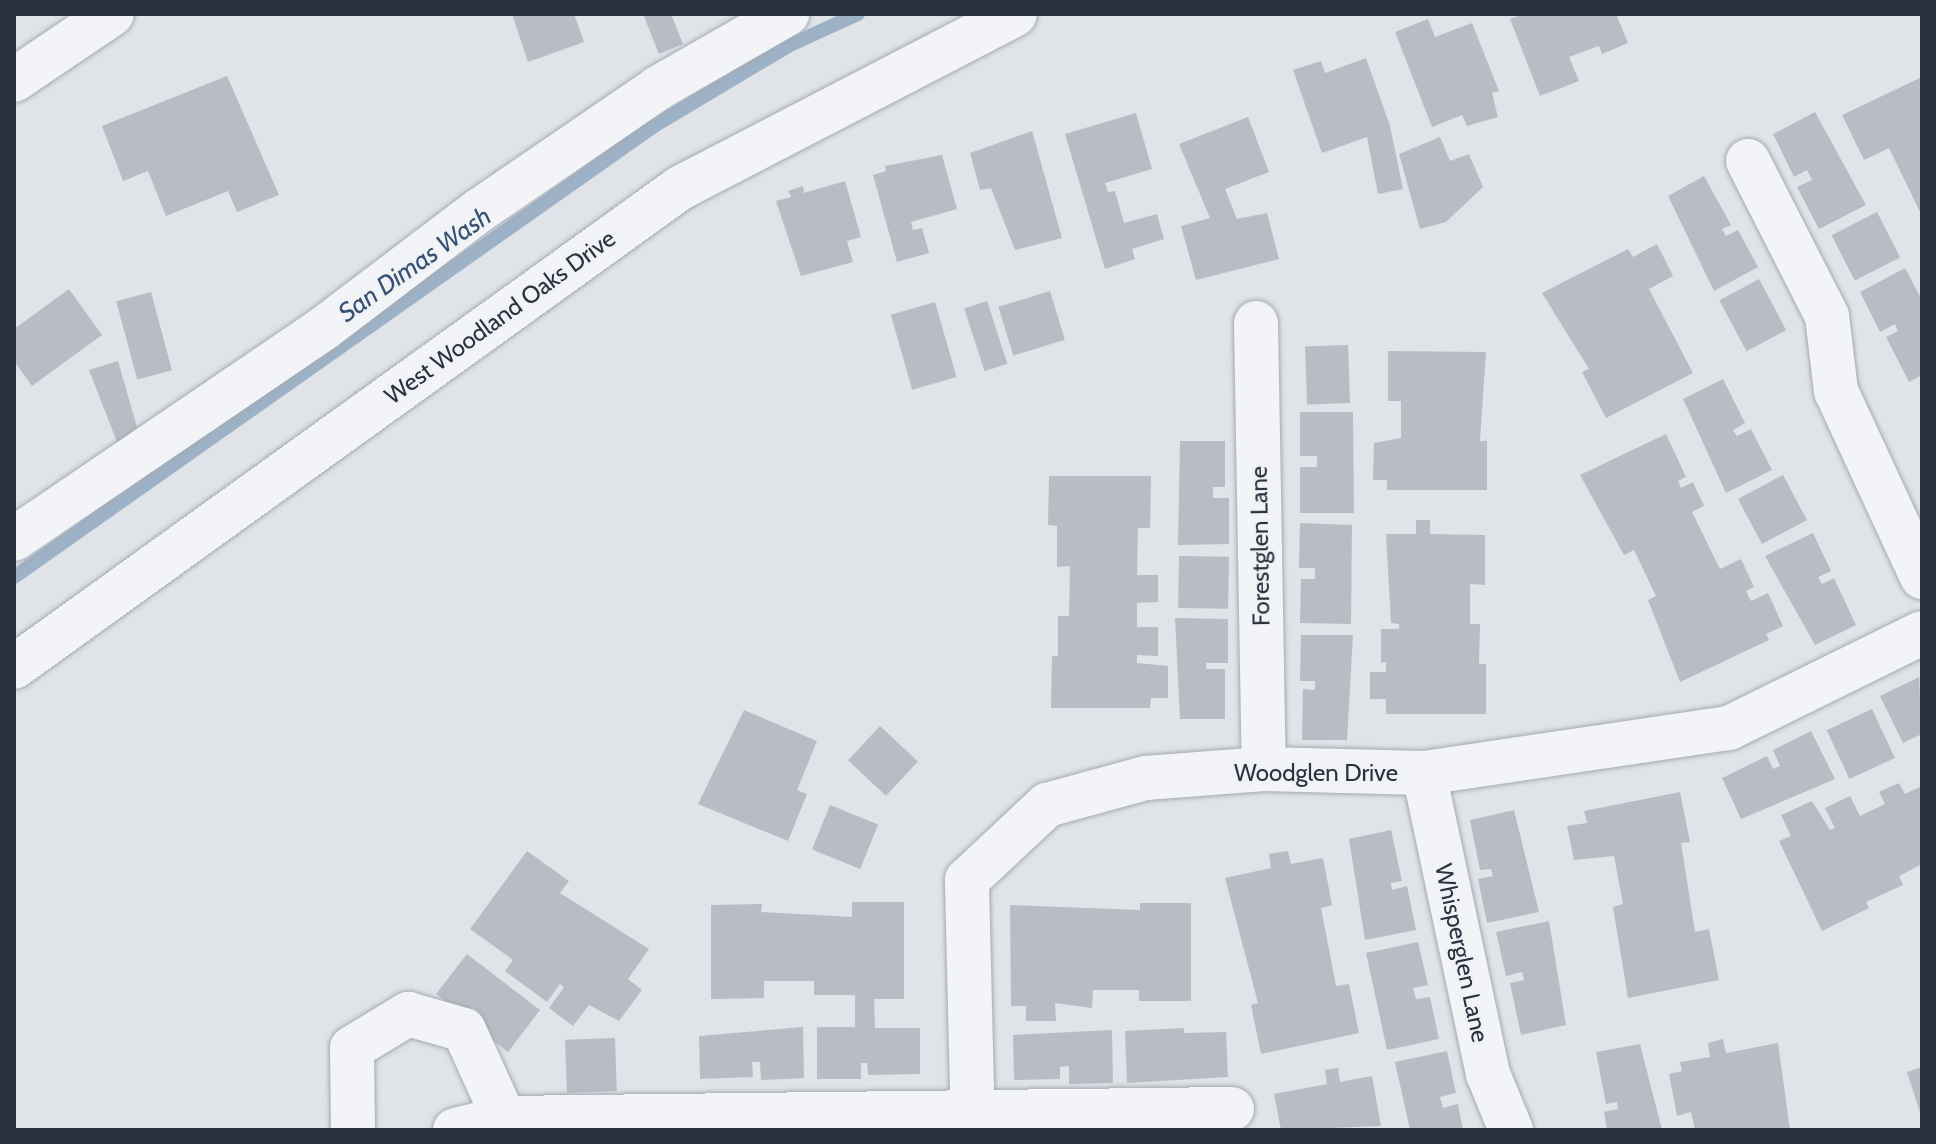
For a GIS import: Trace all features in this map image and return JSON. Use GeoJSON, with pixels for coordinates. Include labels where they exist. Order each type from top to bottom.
{"type":"FeatureCollection","features":[{"type":"Feature","properties":{"kind":"street"},"geometry":{"type":"LineString","coordinates":[[14,80],[112,14]]}},
{"type":"Feature","properties":{"kind":"street"},"geometry":{"type":"LineString","coordinates":[[14,539],[311,337],[480,210],[658,88],[787,14]]}},
{"type":"Feature","properties":{"kind":"street","name":"West Woodland Oaks Drive"},"geometry":{"type":"LineString","coordinates":[[14,667],[680,188],[1015,14]]}},
{"type":"Feature","properties":{"kind":"street"},"geometry":{"type":"LineString","coordinates":[[1748,161],[1827,316],[1836,391],[1922,577]]}},
{"type":"Feature","properties":{"kind":"street","name":"Forestglen Lane"},"geometry":{"type":"LineString","coordinates":[[1256,323],[1264,769]]}},
{"type":"Feature","properties":{"kind":"street","name":"Woodglen Drive"},"geometry":{"type":"LineString","coordinates":[[973,1121],[967,880],[1047,805],[1146,778],[1264,769],[1424,773],[1729,728],[1922,633]]}},
{"type":"Feature","properties":{"kind":"street","name":"Whisperglen Lane"},"geometry":{"type":"LineString","coordinates":[[1424,773],[1488,1074],[1511,1130]]}},
{"type":"Feature","properties":{"kind":"street"},"geometry":{"type":"LineString","coordinates":[[353,1130],[352,1048],[408,1014],[464,1030],[504,1118]]}},
{"type":"Feature","properties":{"kind":"street"},"geometry":{"type":"LineString","coordinates":[[455,1130],[504,1118],[973,1121],[1232,1109]]}},
{"type":"Feature","properties":{"kind":"building"},"geometry":{"type":"Polygon","coordinates":[[[512,14],[574,14],[584,42],[528,62],[512,14]]]}},
{"type":"Feature","properties":{"kind":"building"},"geometry":{"type":"Polygon","coordinates":[[[643,14],[671,14],[683,44],[659,54],[643,14]]]}},
{"type":"Feature","properties":{"kind":"building"},"geometry":{"type":"Polygon","coordinates":[[[1523,14],[1616,14],[1628,43],[1602,54],[1599,46],[1569,57],[1579,81],[1540,96],[1510,19],[1523,14]]]}},
{"type":"Feature","properties":{"kind":"building"},"geometry":{"type":"Polygon","coordinates":[[[1428,19],[1435,37],[1472,23],[1499,91],[1492,93],[1498,117],[1467,126],[1462,115],[1432,127],[1395,32],[1428,19]]]}},
{"type":"Feature","properties":{"kind":"building"},"geometry":{"type":"Polygon","coordinates":[[[1366,58],[1390,126],[1403,189],[1378,194],[1367,137],[1322,153],[1293,70],[1321,61],[1325,73],[1366,58]]]}},
{"type":"Feature","properties":{"kind":"building"},"geometry":{"type":"Polygon","coordinates":[[[227,76],[279,195],[237,212],[228,191],[166,216],[148,171],[123,181],[102,126],[227,76]]]}},
{"type":"Feature","properties":{"kind":"building"},"geometry":{"type":"Polygon","coordinates":[[[1922,77],[1922,216],[1889,148],[1864,160],[1842,115],[1922,77]]]}},
{"type":"Feature","properties":{"kind":"building"},"geometry":{"type":"Polygon","coordinates":[[[1815,112],[1866,205],[1819,229],[1797,187],[1812,180],[1807,170],[1794,177],[1773,134],[1815,112]]]}},
{"type":"Feature","properties":{"kind":"building"},"geometry":{"type":"Polygon","coordinates":[[[1136,113],[1152,169],[1105,183],[1108,192],[1115,191],[1124,223],[1157,214],[1164,239],[1132,249],[1135,259],[1105,269],[1065,134],[1136,113]]]}},
{"type":"Feature","properties":{"kind":"building"},"geometry":{"type":"Polygon","coordinates":[[[1248,117],[1269,172],[1225,189],[1237,219],[1267,213],[1279,259],[1196,280],[1181,226],[1210,218],[1179,144],[1248,117]]]}},
{"type":"Feature","properties":{"kind":"building"},"geometry":{"type":"Polygon","coordinates":[[[1032,131],[1062,238],[1015,250],[991,188],[980,190],[970,153],[1032,131]]]}},
{"type":"Feature","properties":{"kind":"building"},"geometry":{"type":"Polygon","coordinates":[[[1440,137],[1450,161],[1469,154],[1483,187],[1446,222],[1420,229],[1399,154],[1440,137]]]}},
{"type":"Feature","properties":{"kind":"building"},"geometry":{"type":"Polygon","coordinates":[[[942,155],[957,209],[911,222],[913,230],[922,228],[929,253],[897,262],[873,175],[886,171],[885,166],[942,155]]]}},
{"type":"Feature","properties":{"kind":"building"},"geometry":{"type":"Polygon","coordinates":[[[1704,176],[1731,225],[1722,229],[1726,236],[1738,230],[1758,267],[1714,291],[1668,196],[1704,176]]]}},
{"type":"Feature","properties":{"kind":"building"},"geometry":{"type":"Polygon","coordinates":[[[845,181],[861,237],[847,241],[853,262],[801,276],[776,201],[791,197],[788,191],[803,186],[804,193],[845,181]]]}},
{"type":"Feature","properties":{"kind":"building"},"geometry":{"type":"Polygon","coordinates":[[[1877,212],[1900,257],[1855,281],[1832,235],[1877,212]]]}},
{"type":"Feature","properties":{"kind":"building"},"geometry":{"type":"Polygon","coordinates":[[[1657,244],[1673,276],[1649,289],[1693,373],[1606,418],[1582,372],[1589,369],[1542,293],[1628,249],[1633,257],[1657,244]]]}},
{"type":"Feature","properties":{"kind":"building"},"geometry":{"type":"Polygon","coordinates":[[[1905,268],[1922,300],[1922,375],[1909,382],[1886,337],[1898,331],[1895,324],[1880,332],[1860,292],[1905,268]]]}},
{"type":"Feature","properties":{"kind":"building"},"geometry":{"type":"Polygon","coordinates":[[[1759,279],[1786,330],[1746,351],[1719,300],[1759,279]]]}},
{"type":"Feature","properties":{"kind":"building"},"geometry":{"type":"Polygon","coordinates":[[[69,289],[102,335],[32,386],[14,361],[14,329],[69,289]]]}},
{"type":"Feature","properties":{"kind":"building"},"geometry":{"type":"Polygon","coordinates":[[[1050,291],[1065,340],[1013,356],[998,307],[1050,291]]]}},
{"type":"Feature","properties":{"kind":"building"},"geometry":{"type":"Polygon","coordinates":[[[151,292],[172,370],[137,380],[116,301],[151,292]]]}},
{"type":"Feature","properties":{"kind":"building"},"geometry":{"type":"Polygon","coordinates":[[[987,301],[1007,364],[985,371],[964,308],[987,301]]]}},
{"type":"Feature","properties":{"kind":"building"},"geometry":{"type":"Polygon","coordinates":[[[935,302],[956,377],[912,390],[891,315],[935,302]]]}},
{"type":"Feature","properties":{"kind":"building"},"geometry":{"type":"Polygon","coordinates":[[[1348,345],[1350,403],[1307,404],[1305,347],[1348,345]]]}},
{"type":"Feature","properties":{"kind":"building"},"geometry":{"type":"Polygon","coordinates":[[[1388,351],[1486,352],[1480,441],[1487,441],[1487,490],[1387,490],[1387,480],[1373,480],[1374,443],[1401,438],[1401,401],[1388,401],[1388,351]]]}},
{"type":"Feature","properties":{"kind":"building"},"geometry":{"type":"Polygon","coordinates":[[[118,361],[139,434],[117,442],[89,370],[118,361]]]}},
{"type":"Feature","properties":{"kind":"building"},"geometry":{"type":"Polygon","coordinates":[[[1723,379],[1745,423],[1733,430],[1737,436],[1751,429],[1772,470],[1726,493],[1683,399],[1723,379]]]}},
{"type":"Feature","properties":{"kind":"building"},"geometry":{"type":"Polygon","coordinates":[[[1300,412],[1353,412],[1354,513],[1300,513],[1300,467],[1317,467],[1317,456],[1300,456],[1300,412]]]}},
{"type":"Feature","properties":{"kind":"building"},"geometry":{"type":"Polygon","coordinates":[[[1666,434],[1686,477],[1678,481],[1681,488],[1693,482],[1704,506],[1692,512],[1720,569],[1741,559],[1754,587],[1746,591],[1751,601],[1768,593],[1783,626],[1766,634],[1769,640],[1680,682],[1648,600],[1656,596],[1634,550],[1624,555],[1580,475],[1666,434]]]}},
{"type":"Feature","properties":{"kind":"building"},"geometry":{"type":"Polygon","coordinates":[[[1180,441],[1225,441],[1225,487],[1213,487],[1213,498],[1229,498],[1229,544],[1178,545],[1180,441]]]}},
{"type":"Feature","properties":{"kind":"building"},"geometry":{"type":"Polygon","coordinates":[[[1783,475],[1807,520],[1762,544],[1738,499],[1783,475]]]}},
{"type":"Feature","properties":{"kind":"building"},"geometry":{"type":"Polygon","coordinates":[[[1049,476],[1151,476],[1150,528],[1138,528],[1137,575],[1158,575],[1158,602],[1137,603],[1137,627],[1158,627],[1158,656],[1137,655],[1137,663],[1168,666],[1168,698],[1151,698],[1150,708],[1051,708],[1052,656],[1058,656],[1058,616],[1069,616],[1070,566],[1057,567],[1057,526],[1048,525],[1049,476]]]}},
{"type":"Feature","properties":{"kind":"building"},"geometry":{"type":"Polygon","coordinates":[[[1416,520],[1430,520],[1430,534],[1485,535],[1485,585],[1470,584],[1470,624],[1480,624],[1479,664],[1486,664],[1486,714],[1386,714],[1386,699],[1370,699],[1370,672],[1386,672],[1386,662],[1381,663],[1381,629],[1399,629],[1399,624],[1391,623],[1386,534],[1416,534],[1416,520]]]}},
{"type":"Feature","properties":{"kind":"building"},"geometry":{"type":"Polygon","coordinates":[[[1300,523],[1352,525],[1351,624],[1300,623],[1301,579],[1315,579],[1315,568],[1299,568],[1300,523]]]}},
{"type":"Feature","properties":{"kind":"building"},"geometry":{"type":"Polygon","coordinates":[[[1813,533],[1831,571],[1818,577],[1822,584],[1834,578],[1856,625],[1815,645],[1765,556],[1813,533]]]}},
{"type":"Feature","properties":{"kind":"building"},"geometry":{"type":"Polygon","coordinates":[[[1179,556],[1229,557],[1228,609],[1178,608],[1179,556]]]}},
{"type":"Feature","properties":{"kind":"building"},"geometry":{"type":"Polygon","coordinates":[[[1175,618],[1228,619],[1228,663],[1206,663],[1206,669],[1225,669],[1225,719],[1180,719],[1175,618]]]}},
{"type":"Feature","properties":{"kind":"building"},"geometry":{"type":"Polygon","coordinates":[[[1301,635],[1353,635],[1347,740],[1302,740],[1303,689],[1315,690],[1315,681],[1300,681],[1301,635]]]}},
{"type":"Feature","properties":{"kind":"building"},"geometry":{"type":"Polygon","coordinates":[[[1919,677],[1922,734],[1903,743],[1880,696],[1919,677]]]}},
{"type":"Feature","properties":{"kind":"building"},"geometry":{"type":"Polygon","coordinates":[[[1872,709],[1895,758],[1850,779],[1827,730],[1872,709]]]}},
{"type":"Feature","properties":{"kind":"building"},"geometry":{"type":"Polygon","coordinates":[[[744,710],[817,741],[797,790],[807,794],[788,841],[698,804],[744,710]]]}},
{"type":"Feature","properties":{"kind":"building"},"geometry":{"type":"Polygon","coordinates":[[[880,726],[918,761],[886,796],[848,760],[880,726]]]}},
{"type":"Feature","properties":{"kind":"building"},"geometry":{"type":"Polygon","coordinates":[[[1811,731],[1835,779],[1741,819],[1722,778],[1767,756],[1773,769],[1780,766],[1773,750],[1811,731]]]}},
{"type":"Feature","properties":{"kind":"building"},"geometry":{"type":"Polygon","coordinates":[[[1899,783],[1905,794],[1922,786],[1922,864],[1899,876],[1903,885],[1866,902],[1869,908],[1822,931],[1779,841],[1791,836],[1781,815],[1812,801],[1830,830],[1835,828],[1825,808],[1850,796],[1860,816],[1885,804],[1879,792],[1899,783]]]}},
{"type":"Feature","properties":{"kind":"building"},"geometry":{"type":"Polygon","coordinates":[[[1680,792],[1690,842],[1681,843],[1695,932],[1709,929],[1719,980],[1628,998],[1613,907],[1623,904],[1614,856],[1574,860],[1567,826],[1587,823],[1584,811],[1680,792]]]}},
{"type":"Feature","properties":{"kind":"building"},"geometry":{"type":"Polygon","coordinates":[[[830,805],[878,824],[860,869],[812,850],[830,805]]]}},
{"type":"Feature","properties":{"kind":"building"},"geometry":{"type":"Polygon","coordinates":[[[1514,810],[1539,912],[1487,923],[1478,879],[1493,876],[1491,869],[1480,870],[1470,820],[1514,810]]]}},
{"type":"Feature","properties":{"kind":"building"},"geometry":{"type":"Polygon","coordinates":[[[1391,830],[1402,881],[1391,883],[1392,890],[1407,886],[1416,930],[1365,940],[1349,839],[1391,830]]]}},
{"type":"Feature","properties":{"kind":"building"},"geometry":{"type":"Polygon","coordinates":[[[527,851],[569,881],[560,893],[649,949],[628,979],[642,990],[619,1021],[589,1005],[573,1026],[549,1008],[564,987],[560,984],[547,1002],[505,971],[513,960],[470,929],[527,851]]]}},
{"type":"Feature","properties":{"kind":"building"},"geometry":{"type":"Polygon","coordinates":[[[1288,851],[1291,864],[1323,858],[1332,905],[1321,908],[1336,986],[1349,984],[1359,1033],[1261,1054],[1251,1005],[1258,1003],[1225,878],[1271,868],[1269,854],[1288,851]]]}},
{"type":"Feature","properties":{"kind":"building"},"geometry":{"type":"Polygon","coordinates":[[[852,902],[904,902],[904,999],[874,999],[875,1028],[920,1028],[920,1074],[868,1075],[867,1063],[861,1063],[861,1079],[817,1079],[817,1027],[855,1027],[855,995],[814,995],[814,981],[764,981],[764,998],[711,999],[711,905],[762,904],[761,912],[852,917],[852,902]]]}},
{"type":"Feature","properties":{"kind":"building"},"geometry":{"type":"Polygon","coordinates":[[[1140,903],[1191,903],[1191,1001],[1139,1001],[1139,990],[1093,990],[1092,1008],[1055,1003],[1056,1021],[1026,1021],[1026,1006],[1011,1006],[1010,905],[1140,910],[1140,903]]]}},
{"type":"Feature","properties":{"kind":"building"},"geometry":{"type":"Polygon","coordinates":[[[1549,921],[1566,1025],[1521,1035],[1510,983],[1524,980],[1522,972],[1506,976],[1496,932],[1549,921]]]}},
{"type":"Feature","properties":{"kind":"building"},"geometry":{"type":"Polygon","coordinates":[[[1418,942],[1428,985],[1413,988],[1416,999],[1430,997],[1439,1039],[1387,1050],[1366,953],[1418,942]]]}},
{"type":"Feature","properties":{"kind":"building"},"geometry":{"type":"Polygon","coordinates":[[[467,954],[540,1010],[508,1052],[473,1025],[481,1014],[473,1007],[466,1017],[436,994],[467,954]]]}},
{"type":"Feature","properties":{"kind":"building"},"geometry":{"type":"Polygon","coordinates":[[[803,1027],[804,1078],[761,1080],[760,1062],[752,1062],[753,1077],[700,1079],[699,1036],[803,1027]]]}},
{"type":"Feature","properties":{"kind":"building"},"geometry":{"type":"Polygon","coordinates":[[[1184,1028],[1184,1033],[1226,1032],[1228,1077],[1127,1083],[1125,1031],[1184,1028]]]}},
{"type":"Feature","properties":{"kind":"building"},"geometry":{"type":"Polygon","coordinates":[[[1112,1030],[1113,1083],[1069,1084],[1069,1066],[1060,1067],[1060,1079],[1014,1080],[1013,1035],[1112,1030]]]}},
{"type":"Feature","properties":{"kind":"building"},"geometry":{"type":"Polygon","coordinates":[[[615,1038],[617,1091],[567,1093],[565,1040],[615,1038]]]}},
{"type":"Feature","properties":{"kind":"building"},"geometry":{"type":"Polygon","coordinates":[[[1723,1039],[1726,1053],[1778,1043],[1790,1130],[1695,1130],[1691,1112],[1677,1116],[1669,1074],[1682,1071],[1680,1062],[1710,1057],[1708,1043],[1723,1039]]]}},
{"type":"Feature","properties":{"kind":"building"},"geometry":{"type":"Polygon","coordinates":[[[1640,1044],[1662,1130],[1607,1130],[1604,1112],[1618,1109],[1617,1102],[1606,1104],[1596,1052],[1640,1044]]]}},
{"type":"Feature","properties":{"kind":"building"},"geometry":{"type":"Polygon","coordinates":[[[1447,1051],[1456,1093],[1440,1097],[1443,1108],[1458,1104],[1463,1130],[1410,1130],[1395,1062],[1447,1051]]]}},
{"type":"Feature","properties":{"kind":"building"},"geometry":{"type":"Polygon","coordinates":[[[1922,1067],[1922,1115],[1921,1115],[1907,1072],[1922,1067]]]}},
{"type":"Feature","properties":{"kind":"building"},"geometry":{"type":"Polygon","coordinates":[[[1338,1068],[1340,1082],[1372,1076],[1381,1126],[1281,1130],[1274,1094],[1327,1084],[1325,1070],[1338,1068]]]}},
{"type":"Feature","properties":{"kind":"waterway","name":"San Dimas Wash"},"geometry":{"type":"LineString","coordinates":[[14,577],[654,126],[788,46],[858,14]]}}]}
